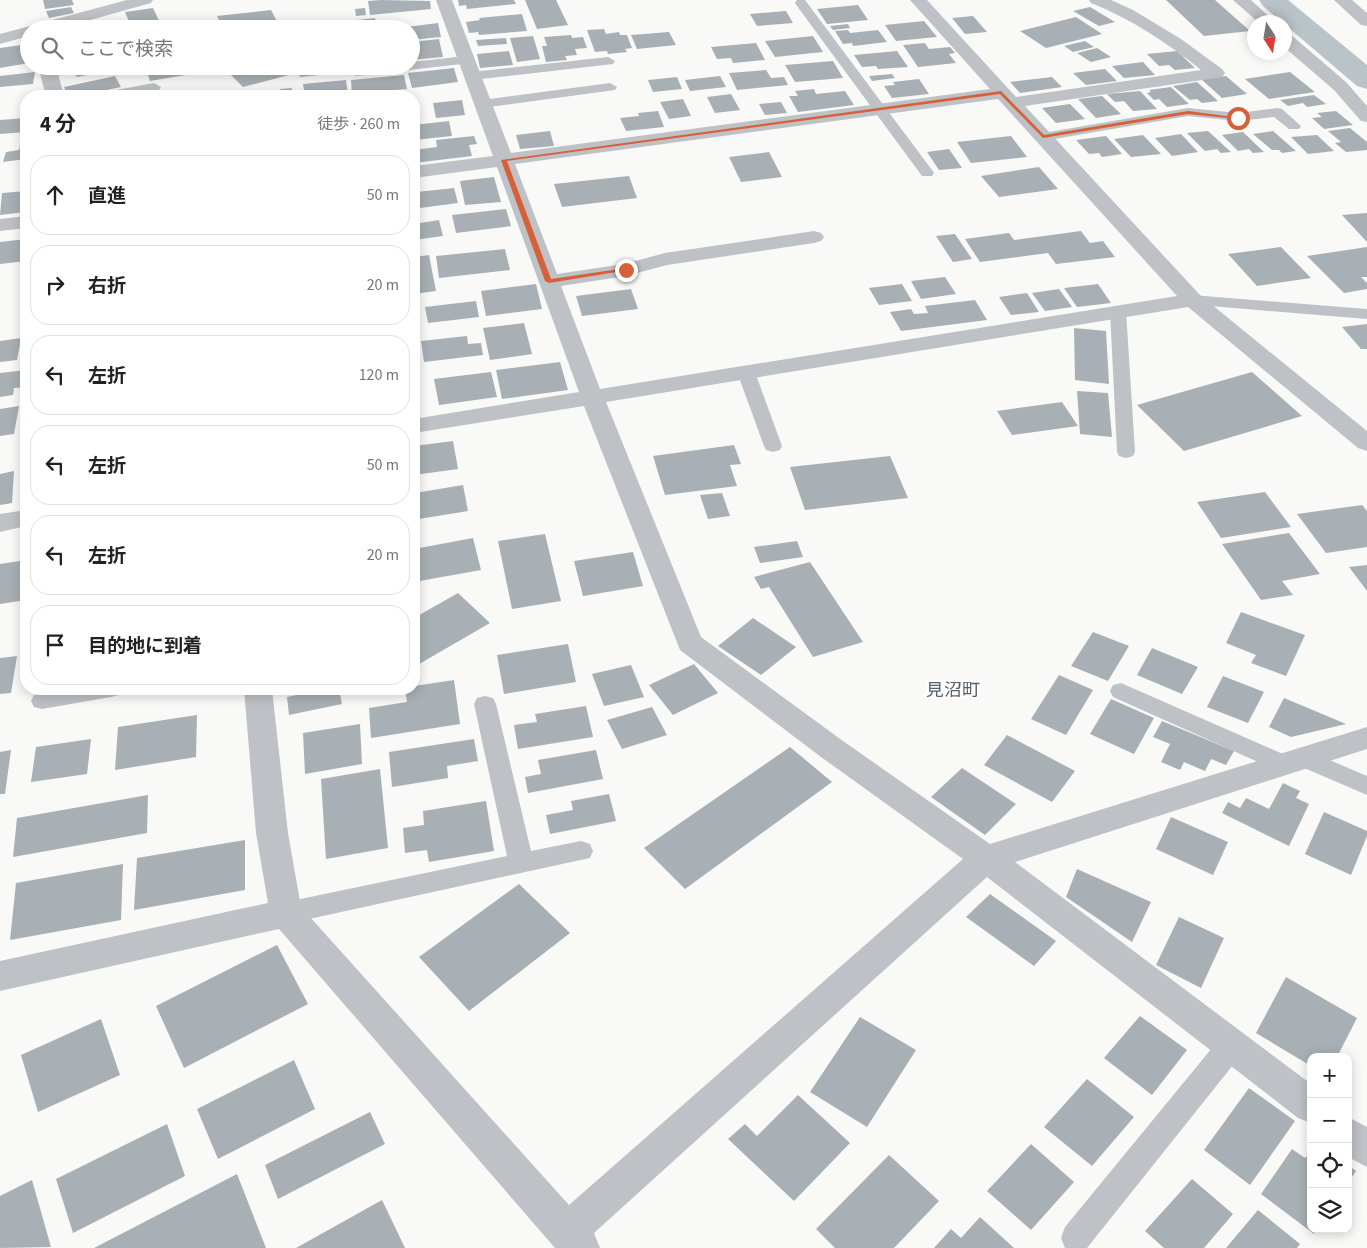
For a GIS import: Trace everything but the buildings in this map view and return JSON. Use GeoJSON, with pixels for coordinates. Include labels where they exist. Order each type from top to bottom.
{"type":"FeatureCollection","features":[{"type":"Feature","properties":{"kind":"street"},"geometry":{"type":"LineString","coordinates":[[58,20],[85,8],[146,0]]}},
{"type":"Feature","properties":{"kind":"street"},"geometry":{"type":"LineString","coordinates":[[444,0],[592,396],[690,643],[832,749],[986,858],[1307,1103]]}},
{"type":"Feature","properties":{"kind":"street"},"geometry":{"type":"LineString","coordinates":[[918,0],[1192,300],[1367,443]]}},
{"type":"Feature","properties":{"kind":"street"},"geometry":{"type":"LineString","coordinates":[[420,171],[879,109],[1006,98],[1216,73],[1143,23],[1097,0]]}},
{"type":"Feature","properties":{"kind":"street"},"geometry":{"type":"LineString","coordinates":[[1241,0],[1259,15]]}},
{"type":"Feature","properties":{"kind":"street"},"geometry":{"type":"LineString","coordinates":[[1342,0],[1367,21]]}},
{"type":"Feature","properties":{"kind":"street"},"geometry":{"type":"LineString","coordinates":[[0,39],[20,33]]}},
{"type":"Feature","properties":{"kind":"street"},"geometry":{"type":"LineString","coordinates":[[1292,45],[1340,86],[1367,117]]}},
{"type":"Feature","properties":{"kind":"street"},"geometry":{"type":"LineString","coordinates":[[50,75],[54,90]]}},
{"type":"Feature","properties":{"kind":"street"},"geometry":{"type":"LineString","coordinates":[[0,226],[20,223]]}},
{"type":"Feature","properties":{"kind":"street"},"geometry":{"type":"LineString","coordinates":[[549,281],[626,270],[665,259],[814,237]]}},
{"type":"Feature","properties":{"kind":"street"},"geometry":{"type":"LineString","coordinates":[[420,425],[1192,300]]}},
{"type":"Feature","properties":{"kind":"street"},"geometry":{"type":"LineString","coordinates":[[0,523],[20,519]]}},
{"type":"Feature","properties":{"kind":"street"},"geometry":{"type":"LineString","coordinates":[[259,695],[272,833],[286,913],[574,1240],[986,858],[1367,738]]}},
{"type":"Feature","properties":{"kind":"street"},"geometry":{"type":"LineString","coordinates":[[0,976],[286,913]]}},
{"type":"Feature","properties":{"kind":"street"},"geometry":{"type":"LineString","coordinates":[[1352,1138],[1367,1149]]}},
{"type":"Feature","properties":{"kind":"lane"},"geometry":{"type":"LineString","coordinates":[[801,3],[927,173]]}},
{"type":"Feature","properties":{"kind":"lane"},"geometry":{"type":"LineString","coordinates":[[420,66],[469,68],[608,61]]}},
{"type":"Feature","properties":{"kind":"lane"},"geometry":{"type":"LineString","coordinates":[[138,90],[154,87]]}},
{"type":"Feature","properties":{"kind":"lane"},"geometry":{"type":"LineString","coordinates":[[482,104],[610,87]]}},
{"type":"Feature","properties":{"kind":"lane"},"geometry":{"type":"LineString","coordinates":[[1043,136],[1188,112],[1238,118],[1277,112],[1294,126]]}},
{"type":"Feature","properties":{"kind":"lane"},"geometry":{"type":"LineString","coordinates":[[1192,300],[1367,314]]}},
{"type":"Feature","properties":{"kind":"lane"},"geometry":{"type":"LineString","coordinates":[[1118,311],[1126,452]]}},
{"type":"Feature","properties":{"kind":"lane"},"geometry":{"type":"LineString","coordinates":[[746,372],[773,446]]}},
{"type":"Feature","properties":{"kind":"lane"},"geometry":{"type":"LineString","coordinates":[[1121,691],[1294,761],[1367,786]]}},
{"type":"Feature","properties":{"kind":"lane"},"geometry":{"type":"LineString","coordinates":[[42,701],[76,695]]}},
{"type":"Feature","properties":{"kind":"lane"},"geometry":{"type":"LineString","coordinates":[[485,704],[521,864]]}},
{"type":"Feature","properties":{"kind":"lane"},"geometry":{"type":"LineString","coordinates":[[286,913],[581,851]]}},
{"type":"Feature","properties":{"kind":"lane"},"geometry":{"type":"LineString","coordinates":[[1076,1238],[1231,1046]]}},
{"type":"Feature","properties":{"kind":"waterway"},"geometry":{"type":"LineString","coordinates":[[1272,0],[1367,80]]}},
{"type":"Feature","properties":{"kind":"district","name":"見沼町"},"geometry":{"type":"Point","coordinates":[953,690]}},
{"type":"Feature","properties":{"kind":"route"},"geometry":{"type":"LineString","coordinates":[[626,270],[549,281],[504,160],[1001,93],[1043,136],[1188,112],[1238,118]]}}]}
